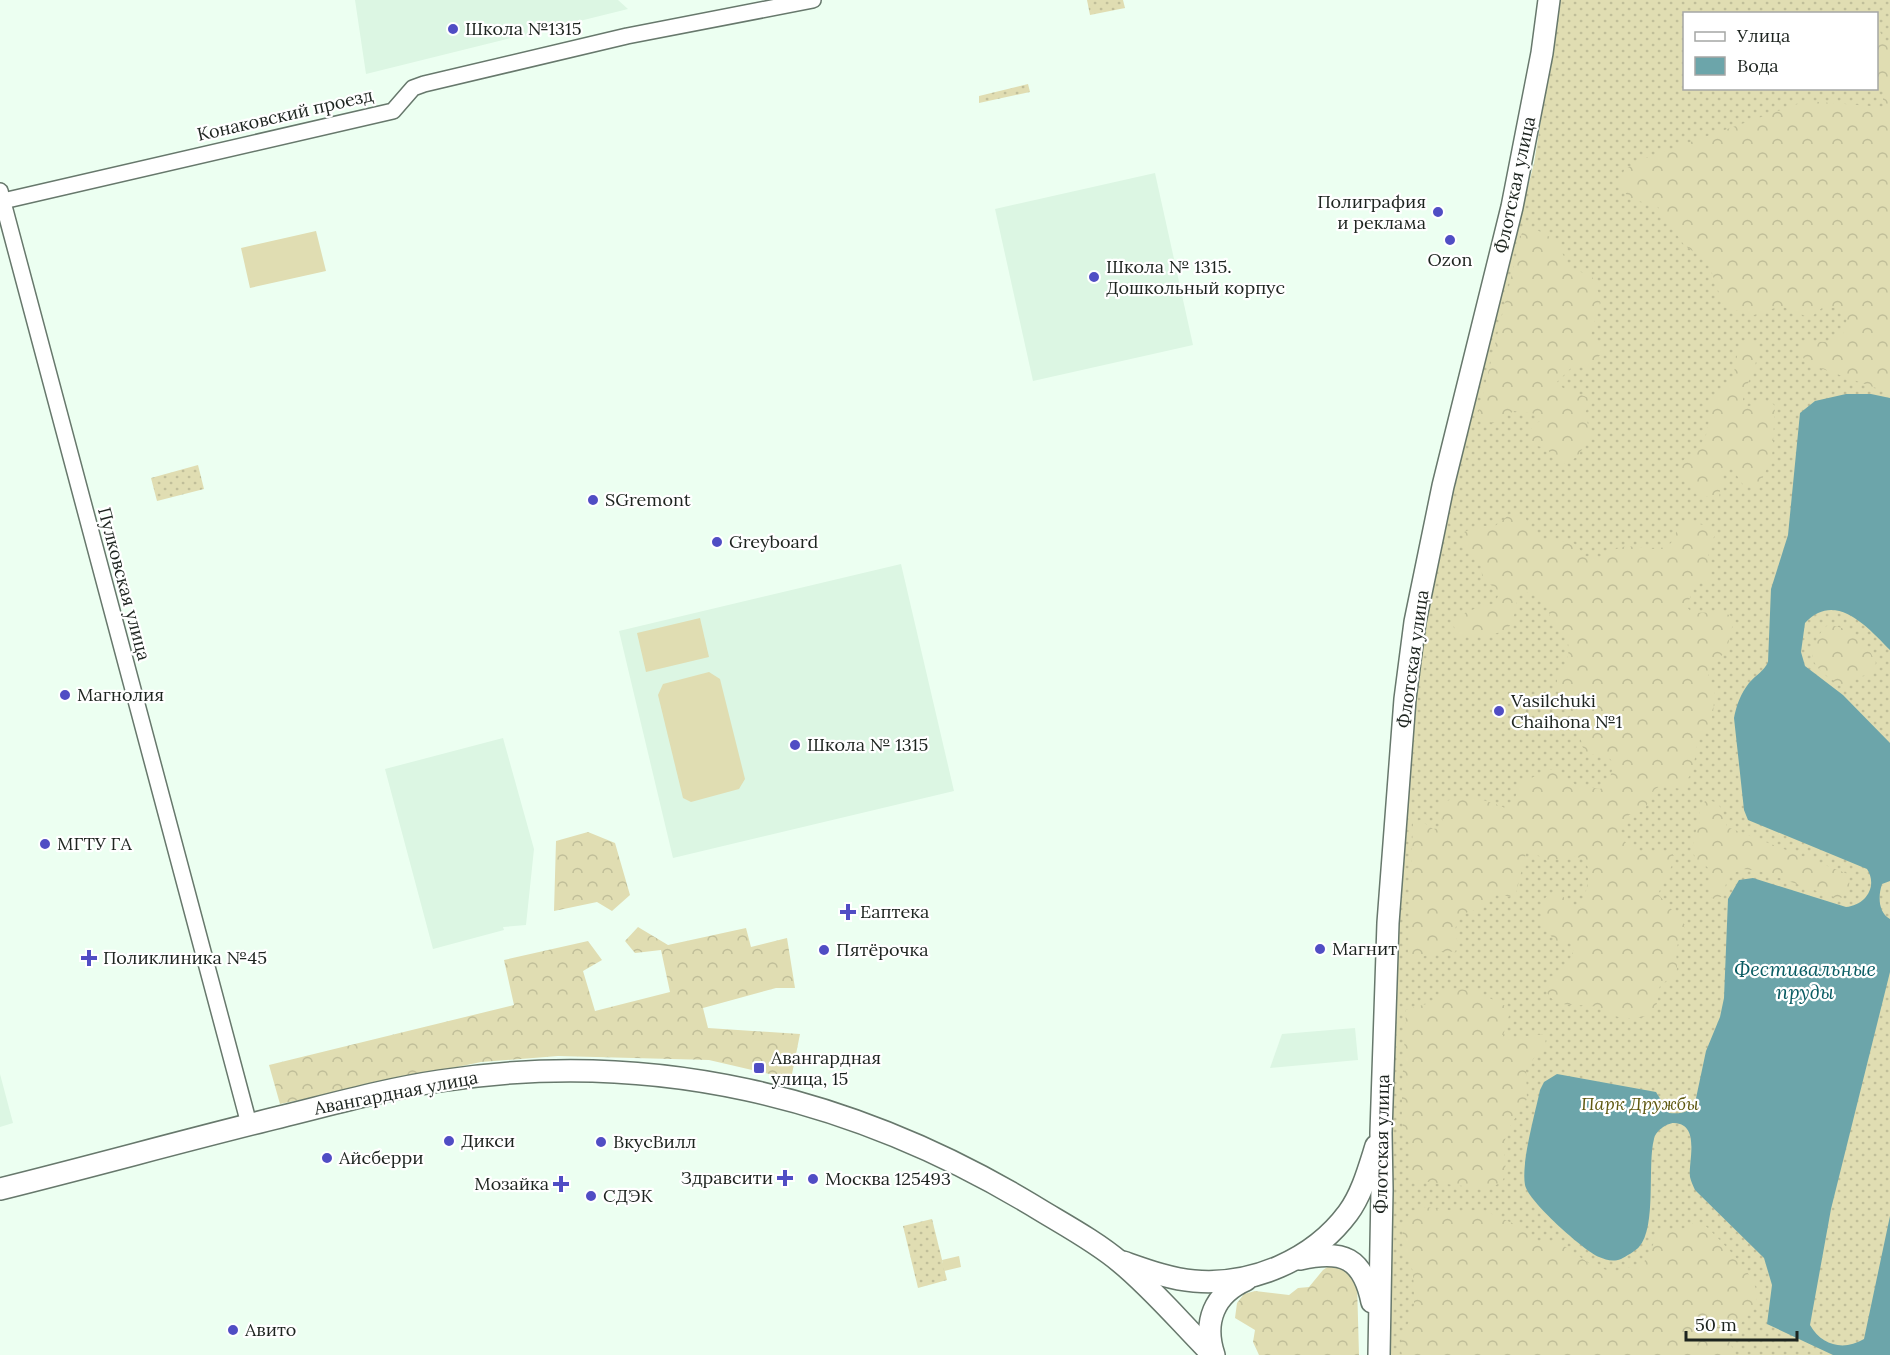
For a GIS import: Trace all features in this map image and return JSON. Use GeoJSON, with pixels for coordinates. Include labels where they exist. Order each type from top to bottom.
{"type":"FeatureCollection","features":[{"type":"Feature","properties":{"kind":"street","name":"Конаковский проезд"},"geometry":{"type":"LineString","coordinates":[[1,196],[393,111],[413,88],[468,73],[627,36],[813,0]]}},
{"type":"Feature","properties":{"kind":"street","name":"Флотская улица"},"geometry":{"type":"LineString","coordinates":[[1379,1355],[1381,1133],[1389,900],[1405,699],[1415,622],[1443,486],[1512,207],[1542,53],[1549,0]]}},
{"type":"Feature","properties":{"kind":"street","name":"Пулковская улица"},"geometry":{"type":"LineString","coordinates":[[1,196],[249,1124]]}},
{"type":"Feature","properties":{"kind":"street","name":"Авангардная улица"},"geometry":{"type":"LineString","coordinates":[[0,1190],[249,1124],[376,1093],[441,1081],[491,1075],[608,1072],[697,1080],[767,1092],[863,1123],[941,1155],[1000,1186],[1119,1261],[1213,1355]]}},
{"type":"Feature","properties":{"kind":"street","name":"Авангардная улица"},"geometry":{"type":"LineString","coordinates":[[1119,1261],[1160,1274],[1194,1281],[1255,1276],[1296,1259],[1329,1235],[1348,1213],[1362,1188],[1381,1133]]}},
{"type":"Feature","properties":{"kind":"street","name":"Флотская улица"},"geometry":{"type":"LineString","coordinates":[[1296,1259],[1319,1254],[1335,1255],[1349,1259],[1361,1269],[1368,1285],[1378,1332]]}},
{"type":"Feature","properties":{"kind":"street"},"geometry":{"type":"LineString","coordinates":[[1213,1355],[1209,1340],[1212,1311],[1221,1296],[1233,1286],[1255,1276]]}},
{"type":"Feature","properties":{"kind":"shaded area","name":"Школа №1315"},"geometry":{"type":"Polygon","coordinates":[[[355,0],[618,0],[628,9],[366,74],[355,0]]]}},
{"type":"Feature","properties":{"kind":"shaded area","name":"Школа № 1315. Дошкольный корпус"},"geometry":{"type":"Polygon","coordinates":[[[1155,173],[1193,345],[1033,381],[995,209],[1155,173]]]}},
{"type":"Feature","properties":{"kind":"shaded area","name":"Школа № 1315"},"geometry":{"type":"Polygon","coordinates":[[[901,564],[954,791],[673,858],[619,631],[901,564]]]}},
{"type":"Feature","properties":{"kind":"shaded area"},"geometry":{"type":"Polygon","coordinates":[[[503,738],[534,849],[526,925],[503,927],[504,930],[433,949],[385,769],[503,738]]]}},
{"type":"Feature","properties":{"kind":"shaded area"},"geometry":{"type":"Polygon","coordinates":[[[1355,1028],[1358,1060],[1270,1068],[1282,1034],[1355,1028]]]}},
{"type":"Feature","properties":{"kind":"shaded area"},"geometry":{"type":"Polygon","coordinates":[[[0,1074],[13,1123],[0,1127],[0,1074]]]}},
{"type":"Feature","properties":{"kind":"green space"},"geometry":{"type":"Polygon","coordinates":[[[1087,0],[1123,0],[1125,8],[1090,15],[1087,0]]]}},
{"type":"Feature","properties":{"kind":"green space","name":"Парк Дружбы"},"geometry":{"type":"Polygon","coordinates":[[[1560,0],[1890,0],[1890,1355],[1385,1355],[1392,1027],[1408,763],[1423,629],[1457,467],[1534,163],[1560,0]]]}},
{"type":"Feature","properties":{"kind":"green space"},"geometry":{"type":"Polygon","coordinates":[[[1878,28],[1886,43],[1890,42],[1890,393],[1806,363],[1799,349],[1800,341],[1829,342],[1843,334],[1847,319],[1836,308],[1822,308],[1810,318],[1781,306],[1754,315],[1724,307],[1708,262],[1684,245],[1658,207],[1629,198],[1620,185],[1624,170],[1640,160],[1806,101],[1883,107],[1883,91],[1878,86],[1878,28]]]}},
{"type":"Feature","properties":{"kind":"green space"},"geometry":{"type":"Polygon","coordinates":[[[1028,84],[1030,92],[979,103],[979,96],[1028,84]]]}},
{"type":"Feature","properties":{"kind":"green space"},"geometry":{"type":"Polygon","coordinates":[[[1524,224],[1555,239],[1570,268],[1592,276],[1601,299],[1590,338],[1602,347],[1600,355],[1591,367],[1573,366],[1557,382],[1563,388],[1592,399],[1585,413],[1591,436],[1577,457],[1563,464],[1555,461],[1547,448],[1532,445],[1528,438],[1533,424],[1541,421],[1537,414],[1514,411],[1493,423],[1477,419],[1524,224]]]}},
{"type":"Feature","properties":{"kind":"green space"},"geometry":{"type":"Polygon","coordinates":[[[316,231],[326,271],[250,288],[241,248],[316,231]]]}},
{"type":"Feature","properties":{"kind":"green space"},"geometry":{"type":"Polygon","coordinates":[[[1748,340],[1755,341],[1757,357],[1743,400],[1746,407],[1769,400],[1775,406],[1772,458],[1759,485],[1744,486],[1731,467],[1723,467],[1719,498],[1697,495],[1680,472],[1680,463],[1704,439],[1709,425],[1712,401],[1732,383],[1738,351],[1748,340]]]}},
{"type":"Feature","properties":{"kind":"green space"},"geometry":{"type":"Polygon","coordinates":[[[198,465],[204,489],[157,501],[151,478],[198,465]]]}},
{"type":"Feature","properties":{"kind":"green space"},"geometry":{"type":"Polygon","coordinates":[[[1510,514],[1525,517],[1541,539],[1575,544],[1585,556],[1599,560],[1619,548],[1655,549],[1667,546],[1673,540],[1677,529],[1683,524],[1697,523],[1714,530],[1708,556],[1710,580],[1694,585],[1687,607],[1692,613],[1723,612],[1731,616],[1733,623],[1726,653],[1712,661],[1708,676],[1715,690],[1709,728],[1698,739],[1693,770],[1682,789],[1660,786],[1654,790],[1644,811],[1629,815],[1620,826],[1622,835],[1631,847],[1646,852],[1672,852],[1675,859],[1658,894],[1685,925],[1677,948],[1676,973],[1661,984],[1656,1008],[1644,1017],[1619,1017],[1597,1007],[1562,1004],[1556,1002],[1547,993],[1550,977],[1565,972],[1574,949],[1570,942],[1556,941],[1550,935],[1549,927],[1543,922],[1542,906],[1548,895],[1559,892],[1575,910],[1582,907],[1588,872],[1583,859],[1575,857],[1549,862],[1534,853],[1526,853],[1516,893],[1509,897],[1495,891],[1489,895],[1481,908],[1459,915],[1455,930],[1458,945],[1455,952],[1439,951],[1410,961],[1408,953],[1413,823],[1420,820],[1433,829],[1440,828],[1443,821],[1437,807],[1453,799],[1471,798],[1505,808],[1512,805],[1521,783],[1548,770],[1556,770],[1576,785],[1600,789],[1608,785],[1614,763],[1608,757],[1585,753],[1577,722],[1558,690],[1558,677],[1567,660],[1569,649],[1567,640],[1551,619],[1543,598],[1532,591],[1518,596],[1511,624],[1496,634],[1461,636],[1455,630],[1453,623],[1463,614],[1495,603],[1498,596],[1496,588],[1482,580],[1481,566],[1464,543],[1464,532],[1479,526],[1495,526],[1510,514]]]}},
{"type":"Feature","properties":{"kind":"green space"},"geometry":{"type":"Polygon","coordinates":[[[700,618],[709,657],[646,672],[637,633],[700,618]]]}},
{"type":"Feature","properties":{"kind":"green space"},"geometry":{"type":"Polygon","coordinates":[[[1828,625],[1852,633],[1868,648],[1876,663],[1867,675],[1840,684],[1818,668],[1814,660],[1813,649],[1817,638],[1828,625]]]}},
{"type":"Feature","properties":{"kind":"green space"},"geometry":{"type":"Polygon","coordinates":[[[709,672],[720,679],[745,779],[739,789],[691,802],[683,798],[658,695],[663,684],[709,672]]]}},
{"type":"Feature","properties":{"kind":"green space"},"geometry":{"type":"Polygon","coordinates":[[[1706,800],[1719,806],[1727,827],[1848,874],[1850,889],[1840,899],[1759,871],[1743,869],[1729,875],[1722,896],[1716,900],[1709,896],[1711,871],[1705,865],[1698,864],[1692,850],[1701,806],[1706,800]]]}},
{"type":"Feature","properties":{"kind":"green space"},"geometry":{"type":"Polygon","coordinates":[[[588,832],[615,843],[630,895],[612,911],[597,902],[554,911],[556,841],[588,832]]]}},
{"type":"Feature","properties":{"kind":"green space"},"geometry":{"type":"Polygon","coordinates":[[[638,927],[668,945],[746,928],[751,947],[787,938],[795,988],[776,988],[703,1008],[708,1028],[800,1034],[791,1079],[709,1060],[558,1056],[481,1062],[280,1104],[269,1065],[514,1005],[504,960],[588,941],[602,960],[583,971],[595,1011],[670,992],[661,950],[635,953],[625,941],[638,927]]]}},
{"type":"Feature","properties":{"kind":"green space"},"geometry":{"type":"Polygon","coordinates":[[[1450,988],[1476,991],[1511,1009],[1502,1039],[1547,1035],[1545,1043],[1526,1069],[1527,1099],[1506,1133],[1504,1149],[1506,1173],[1502,1182],[1488,1189],[1413,1180],[1406,1176],[1410,1166],[1411,1151],[1402,1118],[1406,1010],[1433,1002],[1442,990],[1450,988]]]}},
{"type":"Feature","properties":{"kind":"green space"},"geometry":{"type":"Polygon","coordinates":[[[1426,1207],[1463,1212],[1481,1209],[1521,1227],[1538,1242],[1560,1243],[1590,1264],[1612,1272],[1643,1264],[1660,1231],[1682,1229],[1696,1222],[1704,1224],[1739,1261],[1754,1283],[1757,1293],[1756,1302],[1750,1312],[1727,1337],[1736,1355],[1402,1355],[1401,1341],[1414,1302],[1412,1268],[1403,1247],[1403,1233],[1411,1211],[1426,1207]]]}},
{"type":"Feature","properties":{"kind":"green space"},"geometry":{"type":"Polygon","coordinates":[[[932,1219],[947,1280],[918,1288],[903,1226],[932,1219]]]}},
{"type":"Feature","properties":{"kind":"green space"},"geometry":{"type":"Polygon","coordinates":[[[959,1256],[961,1267],[944,1271],[942,1260],[959,1256]]]}},
{"type":"Feature","properties":{"kind":"green space"},"geometry":{"type":"Polygon","coordinates":[[[1332,1264],[1352,1274],[1357,1283],[1359,1355],[1259,1355],[1253,1342],[1255,1330],[1235,1318],[1237,1303],[1244,1294],[1255,1291],[1289,1295],[1298,1288],[1309,1287],[1323,1270],[1332,1264]]]}},
{"type":"Feature","properties":{"kind":"water","name":"Фестивальные пруды"},"geometry":{"type":"Polygon","coordinates":[[[1846,394],[1871,394],[1890,398],[1890,650],[1862,623],[1840,611],[1828,610],[1817,614],[1805,623],[1801,652],[1805,666],[1843,695],[1890,743],[1890,881],[1882,884],[1880,899],[1883,912],[1890,919],[1890,972],[1831,1209],[1810,1325],[1821,1338],[1834,1344],[1849,1345],[1864,1339],[1890,1216],[1890,1355],[1833,1355],[1767,1324],[1772,1285],[1764,1258],[1695,1190],[1690,1177],[1690,1137],[1688,1130],[1682,1125],[1674,1123],[1664,1126],[1655,1136],[1652,1150],[1650,1211],[1645,1238],[1639,1247],[1621,1259],[1610,1260],[1599,1257],[1569,1235],[1528,1192],[1524,1176],[1540,1090],[1544,1082],[1557,1074],[1656,1092],[1669,1113],[1684,1112],[1695,1103],[1706,1051],[1720,1017],[1724,998],[1728,899],[1739,880],[1753,878],[1846,907],[1859,903],[1868,894],[1871,882],[1867,869],[1748,820],[1744,810],[1734,718],[1744,691],[1768,662],[1771,589],[1788,535],[1800,413],[1815,401],[1846,394]]]}},
{"type":"Feature","properties":{"kind":"place","name":"Школа №1315"},"geometry":{"type":"Point","coordinates":[453,29]}},
{"type":"Feature","properties":{"kind":"place","name":"Полиграфия и реклама"},"geometry":{"type":"Point","coordinates":[1438,212]}},
{"type":"Feature","properties":{"kind":"place","name":"Ozon"},"geometry":{"type":"Point","coordinates":[1450,240]}},
{"type":"Feature","properties":{"kind":"place","name":"Школа № 1315. Дошкольный корпус"},"geometry":{"type":"Point","coordinates":[1094,277]}},
{"type":"Feature","properties":{"kind":"place","name":"SGremont"},"geometry":{"type":"Point","coordinates":[593,500]}},
{"type":"Feature","properties":{"kind":"place","name":"Greyboard"},"geometry":{"type":"Point","coordinates":[717,542]}},
{"type":"Feature","properties":{"kind":"place","name":"Магнолия"},"geometry":{"type":"Point","coordinates":[65,695]}},
{"type":"Feature","properties":{"kind":"place","name":"Vasilchuki Chaihona №1"},"geometry":{"type":"Point","coordinates":[1499,711]}},
{"type":"Feature","properties":{"kind":"place","name":"Школа № 1315"},"geometry":{"type":"Point","coordinates":[795,745]}},
{"type":"Feature","properties":{"kind":"place","name":"МГТУ ГА"},"geometry":{"type":"Point","coordinates":[45,844]}},
{"type":"Feature","properties":{"kind":"place","name":"Еаптека"},"geometry":{"type":"Point","coordinates":[848,912]}},
{"type":"Feature","properties":{"kind":"place","name":"Магнит"},"geometry":{"type":"Point","coordinates":[1320,949]}},
{"type":"Feature","properties":{"kind":"place","name":"Пятёрочка"},"geometry":{"type":"Point","coordinates":[824,950]}},
{"type":"Feature","properties":{"kind":"place","name":"Поликлиника №45"},"geometry":{"type":"Point","coordinates":[89,958]}},
{"type":"Feature","properties":{"kind":"place","name":"Авангардная улица, 15"},"geometry":{"type":"Point","coordinates":[759,1068]}},
{"type":"Feature","properties":{"kind":"place","name":"Дикси"},"geometry":{"type":"Point","coordinates":[449,1141]}},
{"type":"Feature","properties":{"kind":"place","name":"ВкусВилл"},"geometry":{"type":"Point","coordinates":[601,1142]}},
{"type":"Feature","properties":{"kind":"place","name":"Айсберри"},"geometry":{"type":"Point","coordinates":[327,1158]}},
{"type":"Feature","properties":{"kind":"place","name":"Здравсити"},"geometry":{"type":"Point","coordinates":[785,1178]}},
{"type":"Feature","properties":{"kind":"place","name":"Москва 125493"},"geometry":{"type":"Point","coordinates":[813,1179]}},
{"type":"Feature","properties":{"kind":"place","name":"Мозайка"},"geometry":{"type":"Point","coordinates":[561,1184]}},
{"type":"Feature","properties":{"kind":"place","name":"СДЭК"},"geometry":{"type":"Point","coordinates":[591,1196]}},
{"type":"Feature","properties":{"kind":"place","name":"Авито"},"geometry":{"type":"Point","coordinates":[233,1330]}}]}
